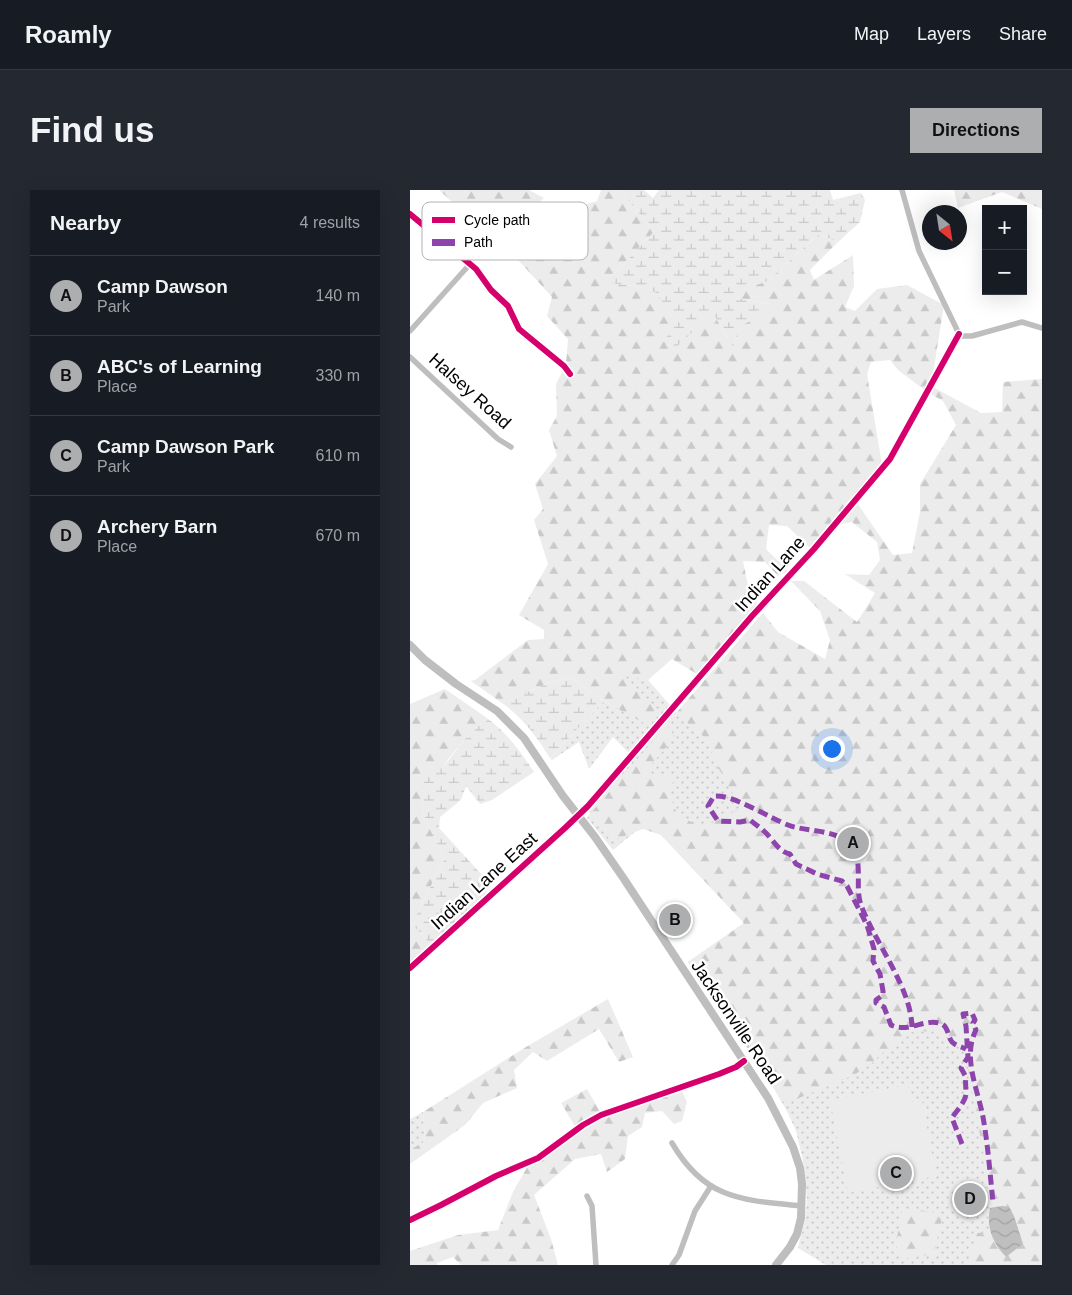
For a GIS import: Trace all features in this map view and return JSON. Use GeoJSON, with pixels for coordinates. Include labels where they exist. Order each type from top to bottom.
{"type":"FeatureCollection","features":[{"type":"Feature","properties":{"kind":"main road","name":"Jacksonville Road"},"geometry":{"type":"LineString","coordinates":[[410,645],[443,674],[497,711],[516,728],[621,874],[768,1098],[793,1147],[800,1168],[802,1184],[802,1206],[797,1234],[780,1264]]}},
{"type":"Feature","properties":{"kind":"street"},"geometry":{"type":"LineString","coordinates":[[902,190],[919,251],[959,334],[972,336],[1022,322],[1042,328]]}},
{"type":"Feature","properties":{"kind":"street"},"geometry":{"type":"LineString","coordinates":[[410,214],[422,224]]}},
{"type":"Feature","properties":{"kind":"street"},"geometry":{"type":"LineString","coordinates":[[465,260],[476,269],[491,290],[508,306],[519,328],[564,366],[570,374]]}},
{"type":"Feature","properties":{"kind":"street"},"geometry":{"type":"LineString","coordinates":[[410,331],[470,264]]}},
{"type":"Feature","properties":{"kind":"street","name":"Indian Lane"},"geometry":{"type":"LineString","coordinates":[[578,816],[886,464],[959,334]]}},
{"type":"Feature","properties":{"kind":"street","name":"Halsey Road"},"geometry":{"type":"LineString","coordinates":[[410,357],[498,439],[511,447]]}},
{"type":"Feature","properties":{"kind":"street","name":"Indian Lane East"},"geometry":{"type":"LineString","coordinates":[[410,968],[578,816]]}},
{"type":"Feature","properties":{"kind":"street"},"geometry":{"type":"LineString","coordinates":[[410,1220],[496,1176],[538,1158],[583,1125],[601,1115],[710,1078],[730,1070],[744,1061]]}},
{"type":"Feature","properties":{"kind":"street"},"geometry":{"type":"LineString","coordinates":[[672,1143],[682,1160],[692,1171],[711,1186],[732,1196],[802,1206]]}},
{"type":"Feature","properties":{"kind":"street"},"geometry":{"type":"LineString","coordinates":[[672,1265],[679,1255],[695,1211],[711,1186]]}},
{"type":"Feature","properties":{"kind":"street"},"geometry":{"type":"LineString","coordinates":[[587,1196],[592,1206],[596,1265]]}},
{"type":"Feature","properties":{"kind":"green space"},"geometry":{"type":"Polygon","coordinates":[[[439,190],[529,190],[544,198],[539,202],[452,202],[439,190]]]}},
{"type":"Feature","properties":{"kind":"green space"},"geometry":{"type":"Polygon","coordinates":[[[601,190],[620,190],[654,232],[611,277],[611,283],[640,287],[658,293],[676,324],[713,313],[733,347],[742,325],[769,304],[735,298],[735,290],[766,282],[819,234],[838,242],[810,270],[814,280],[853,255],[854,286],[845,307],[855,311],[877,289],[907,285],[944,305],[931,386],[981,413],[1002,412],[1003,382],[1042,379],[1042,1265],[967,1265],[977,1233],[990,1232],[997,1247],[1002,1206],[990,1208],[985,1162],[964,1047],[937,1031],[910,1032],[854,1075],[799,1098],[781,1101],[765,1073],[688,962],[744,923],[661,835],[643,829],[611,841],[590,814],[667,725],[675,737],[650,766],[652,775],[676,774],[669,793],[677,814],[702,828],[741,808],[711,755],[715,746],[676,713],[763,613],[778,632],[825,659],[830,640],[820,611],[791,581],[804,581],[857,622],[875,593],[845,574],[869,575],[880,560],[877,542],[852,522],[831,526],[812,550],[787,526],[769,525],[766,549],[788,571],[778,576],[765,562],[743,561],[748,586],[763,589],[755,607],[697,674],[672,659],[648,680],[624,675],[655,709],[651,727],[604,701],[570,677],[551,682],[502,703],[471,681],[475,680],[528,640],[544,639],[544,630],[519,615],[548,564],[534,520],[543,509],[535,484],[557,456],[549,430],[557,416],[556,384],[566,364],[568,339],[547,316],[552,297],[518,260],[588,260],[588,204],[597,201],[601,190]],[[890,360],[871,362],[867,374],[883,471],[855,500],[893,555],[912,553],[920,512],[920,484],[956,425],[943,401],[927,392],[898,370],[890,360]]]}},
{"type":"Feature","properties":{"kind":"green space"},"geometry":{"type":"Polygon","coordinates":[[[620,190],[644,190],[653,198],[659,190],[830,190],[833,200],[861,193],[865,200],[860,222],[838,242],[819,234],[766,282],[735,291],[735,298],[769,304],[772,311],[742,325],[733,347],[713,313],[671,352],[665,339],[676,324],[657,293],[640,287],[611,283],[611,277],[654,232],[620,190]]]}},
{"type":"Feature","properties":{"kind":"green space"},"geometry":{"type":"Polygon","coordinates":[[[954,190],[1042,190],[1042,209],[1002,192],[966,205],[957,205],[954,190]]]}},
{"type":"Feature","properties":{"kind":"green space"},"geometry":{"type":"Polygon","coordinates":[[[759,617],[819,690],[1042,737],[1042,1265],[826,1265],[798,1248],[805,1220],[807,1199],[803,1160],[796,1131],[765,1073],[688,962],[744,923],[647,822],[613,850],[587,818],[590,814],[586,809],[633,757],[613,737],[589,769],[579,742],[552,760],[550,758],[604,701],[651,726],[623,674],[648,680],[677,713],[759,617]]]}},
{"type":"Feature","properties":{"kind":"green space"},"geometry":{"type":"Polygon","coordinates":[[[570,677],[604,701],[550,758],[529,728],[502,703],[551,682],[570,677]]]}},
{"type":"Feature","properties":{"kind":"green space"},"geometry":{"type":"Polygon","coordinates":[[[445,689],[487,718],[449,758],[424,796],[423,813],[444,860],[417,914],[410,915],[410,704],[445,689]]]}},
{"type":"Feature","properties":{"kind":"green space"},"geometry":{"type":"Polygon","coordinates":[[[487,718],[513,743],[534,772],[492,800],[480,804],[466,786],[461,800],[440,817],[439,828],[484,877],[487,898],[433,947],[410,922],[410,915],[417,914],[444,860],[423,813],[424,776],[444,766],[465,739],[487,718]]]}},
{"type":"Feature","properties":{"kind":"green space"},"geometry":{"type":"Polygon","coordinates":[[[410,922],[433,947],[410,967],[410,922]]]}},
{"type":"Feature","properties":{"kind":"green space"},"geometry":{"type":"Polygon","coordinates":[[[608,999],[633,1057],[619,1062],[599,1029],[547,1061],[533,1052],[514,1070],[517,1088],[483,1103],[465,1125],[410,1164],[410,1150],[425,1141],[423,1112],[526,1047],[608,999]]]}},
{"type":"Feature","properties":{"kind":"green space"},"geometry":{"type":"Polygon","coordinates":[[[908,1085],[911,1102],[922,1100],[936,1176],[848,1193],[830,1100],[908,1085]]]}},
{"type":"Feature","properties":{"kind":"green space"},"geometry":{"type":"Polygon","coordinates":[[[680,1087],[687,1102],[682,1121],[674,1124],[662,1111],[645,1113],[642,1127],[628,1136],[625,1159],[607,1172],[601,1154],[575,1159],[534,1195],[551,1239],[558,1265],[461,1265],[453,1257],[437,1263],[437,1265],[410,1265],[410,1251],[458,1235],[498,1230],[513,1192],[533,1157],[576,1128],[561,1103],[587,1089],[602,1115],[680,1087]]]}},
{"type":"Feature","properties":{"kind":"green space"},"geometry":{"type":"Polygon","coordinates":[[[423,1112],[425,1142],[410,1150],[410,1119],[423,1112]]]}},
{"type":"Feature","properties":{"kind":"green space"},"geometry":{"type":"Polygon","coordinates":[[[913,1209],[932,1212],[942,1217],[934,1254],[901,1259],[897,1250],[897,1242],[902,1210],[913,1209]]]}},
{"type":"Feature","properties":{"kind":"water"},"geometry":{"type":"Polygon","coordinates":[[[1009,1207],[1014,1216],[1023,1244],[1006,1257],[994,1241],[989,1222],[990,1208],[1009,1207]]]}},
{"type":"Feature","properties":{"kind":"marked path"},"geometry":{"type":"LineString","coordinates":[[912,1027],[910,1012],[906,996],[861,905],[858,890],[857,857],[849,843],[836,835],[788,825],[741,802],[722,796],[714,796],[708,806],[718,821],[740,822],[750,820],[766,833],[779,848],[790,854],[796,864],[817,874],[842,881],[847,886],[867,925],[874,949],[873,961],[880,974],[883,991],[883,995],[876,1000],[876,1003],[884,1007],[891,1025],[903,1028],[909,1027],[915,1026],[933,1022],[939,1023],[945,1026],[952,1042],[966,1049]]}},
{"type":"Feature","properties":{"kind":"marked path"},"geometry":{"type":"LineString","coordinates":[[962,1144],[952,1118],[966,1096],[966,1077],[961,1068],[968,1057],[966,1026],[963,1014],[972,1013],[976,1030],[970,1051],[972,1074],[985,1128],[993,1202]]}},
{"type":"Feature","properties":{"kind":"cycle path"},"geometry":{"type":"LineString","coordinates":[[410,214],[422,224]]}},
{"type":"Feature","properties":{"kind":"cycle path"},"geometry":{"type":"LineString","coordinates":[[465,260],[476,269],[491,290],[508,306],[519,329],[564,366],[570,374]]}},
{"type":"Feature","properties":{"kind":"cycle path"},"geometry":{"type":"LineString","coordinates":[[410,968],[588,806],[752,616],[814,549],[890,459],[959,334]]}},
{"type":"Feature","properties":{"kind":"cycle path"},"geometry":{"type":"LineString","coordinates":[[410,1220],[496,1176],[538,1158],[583,1125],[601,1115],[719,1074],[736,1067],[744,1061]]}},
{"type":"Feature","properties":{"kind":"place","name":"Camp Dawson"},"geometry":{"type":"Point","coordinates":[853,843]}},
{"type":"Feature","properties":{"kind":"place","name":"ABC's of Learning"},"geometry":{"type":"Point","coordinates":[675,920]}},
{"type":"Feature","properties":{"kind":"place","name":"Camp Dawson Park"},"geometry":{"type":"Point","coordinates":[896,1173]}},
{"type":"Feature","properties":{"kind":"place","name":"Archery Barn"},"geometry":{"type":"Point","coordinates":[970,1199]}}]}
